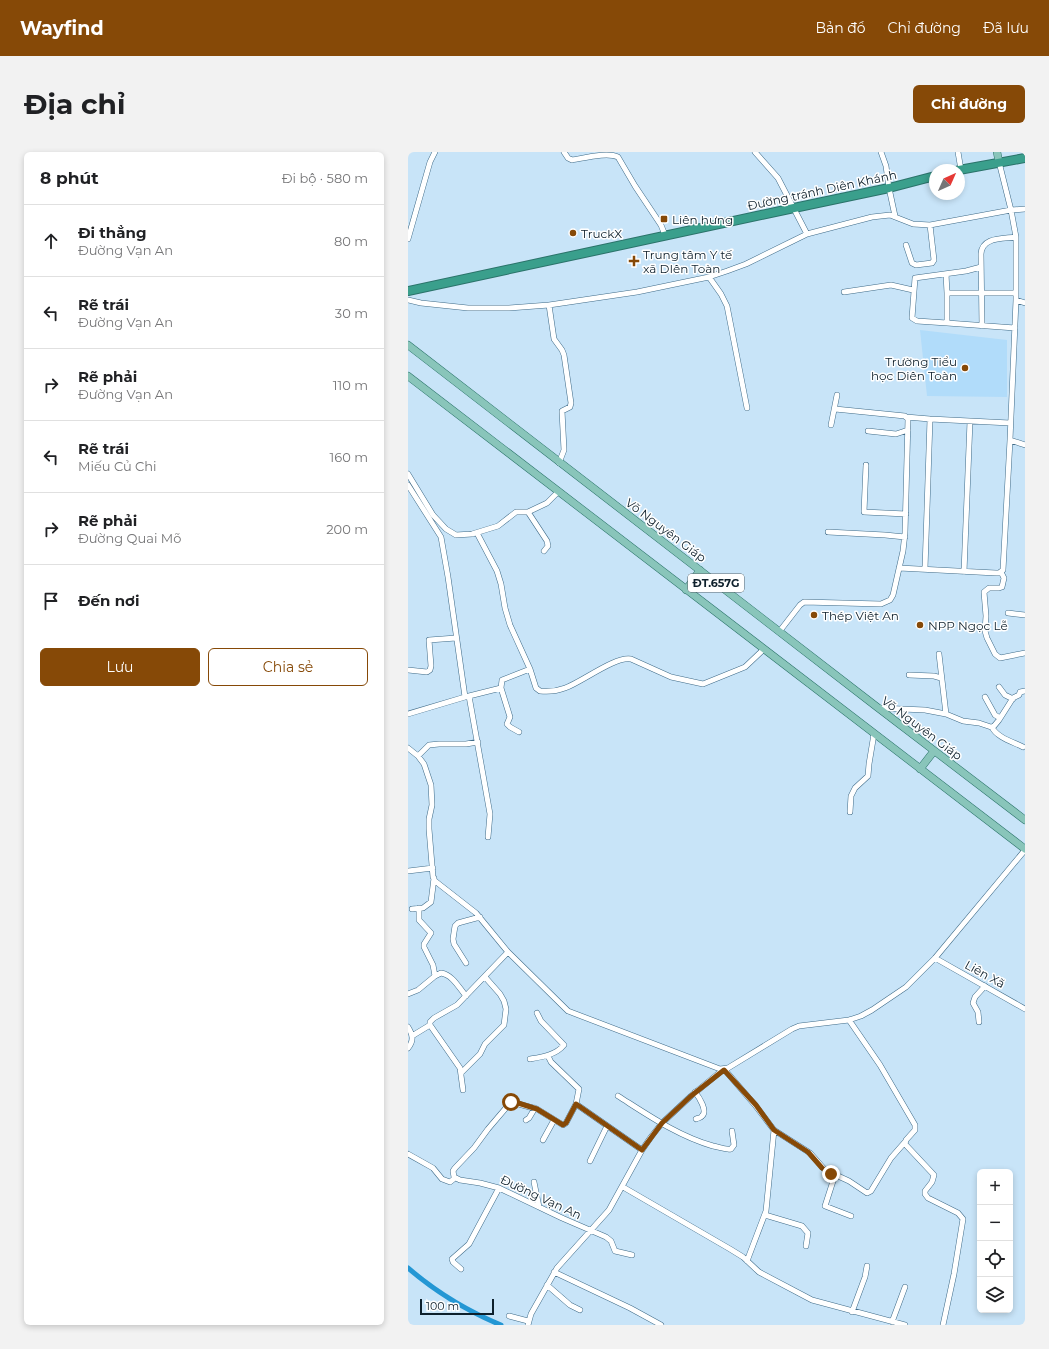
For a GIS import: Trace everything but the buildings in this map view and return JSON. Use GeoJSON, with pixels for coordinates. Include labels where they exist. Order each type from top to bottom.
{"type":"FeatureCollection","features":[{"type":"Feature","properties":{"kind":"highway"},"geometry":{"type":"LineString","coordinates":[[965,169],[1025,158]]}},
{"type":"Feature","properties":{"kind":"highway","name":"Đường tránh Diên Khánh"},"geometry":{"type":"LineString","coordinates":[[408,291],[889,188],[929,178]]}},
{"type":"Feature","properties":{"kind":"main road"},"geometry":{"type":"LineString","coordinates":[[997,152],[999,162]]}},
{"type":"Feature","properties":{"kind":"main road","name":"Võ Nguyên Giáp"},"geometry":{"type":"LineString","coordinates":[[408,346],[1025,820]]}},
{"type":"Feature","properties":{"kind":"main road","name":"ĐT.657G"},"geometry":{"type":"LineString","coordinates":[[408,376],[1025,850]]}},
{"type":"Feature","properties":{"kind":"main road"},"geometry":{"type":"LineString","coordinates":[[686,590],[700,570]]}},
{"type":"Feature","properties":{"kind":"main road"},"geometry":{"type":"LineString","coordinates":[[920,769],[934,751]]}},
{"type":"Feature","properties":{"kind":"street"},"geometry":{"type":"LineString","coordinates":[[408,239],[409,226],[430,162],[435,152]]}},
{"type":"Feature","properties":{"kind":"street"},"geometry":{"type":"LineString","coordinates":[[564,152],[568,158],[572,160],[607,152],[615,154],[634,186],[661,225],[665,235]]}},
{"type":"Feature","properties":{"kind":"street"},"geometry":{"type":"LineString","coordinates":[[755,152],[774,172],[807,234]]}},
{"type":"Feature","properties":{"kind":"street"},"geometry":{"type":"LineString","coordinates":[[881,152],[886,166],[895,216]]}},
{"type":"Feature","properties":{"kind":"street"},"geometry":{"type":"LineString","coordinates":[[958,152],[959,164]]}},
{"type":"Feature","properties":{"kind":"street"},"geometry":{"type":"LineString","coordinates":[[999,162],[1016,237],[1016,300],[1010,440],[1004,565],[1001,572]]}},
{"type":"Feature","properties":{"kind":"street"},"geometry":{"type":"LineString","coordinates":[[408,300],[468,308],[509,308],[549,305],[637,292],[709,277],[746,264],[807,234],[876,216],[890,215],[913,224],[930,225],[1025,208]]}},
{"type":"Feature","properties":{"kind":"street"},"geometry":{"type":"LineString","coordinates":[[906,245],[912,263],[916,265],[932,263],[934,260],[930,225]]}},
{"type":"Feature","properties":{"kind":"street"},"geometry":{"type":"LineString","coordinates":[[982,326],[981,250],[984,244],[990,241],[1016,237]]}},
{"type":"Feature","properties":{"kind":"street"},"geometry":{"type":"LineString","coordinates":[[981,267],[973,270],[915,278],[912,316],[914,320],[917,322],[1015,328]]}},
{"type":"Feature","properties":{"kind":"street"},"geometry":{"type":"LineString","coordinates":[[946,274],[947,323]]}},
{"type":"Feature","properties":{"kind":"street"},"geometry":{"type":"LineString","coordinates":[[709,277],[721,294],[727,306],[747,408]]}},
{"type":"Feature","properties":{"kind":"street"},"geometry":{"type":"LineString","coordinates":[[844,292],[891,285],[913,290]]}},
{"type":"Feature","properties":{"kind":"street"},"geometry":{"type":"LineString","coordinates":[[946,293],[1016,293]]}},
{"type":"Feature","properties":{"kind":"street"},"geometry":{"type":"LineString","coordinates":[[1016,300],[1025,303]]}},
{"type":"Feature","properties":{"kind":"street"},"geometry":{"type":"LineString","coordinates":[[549,305],[554,339],[564,355],[572,403],[570,407],[562,411],[564,446],[559,463]]}},
{"type":"Feature","properties":{"kind":"street"},"geometry":{"type":"LineString","coordinates":[[831,425],[837,396]]}},
{"type":"Feature","properties":{"kind":"street"},"geometry":{"type":"LineString","coordinates":[[835,409],[930,419],[1010,423]]}},
{"type":"Feature","properties":{"kind":"street"},"geometry":{"type":"LineString","coordinates":[[779,632],[804,602],[885,603],[890,600],[893,595],[904,537],[906,514],[908,421],[906,417]]}},
{"type":"Feature","properties":{"kind":"street"},"geometry":{"type":"LineString","coordinates":[[925,569],[930,419]]}},
{"type":"Feature","properties":{"kind":"street"},"geometry":{"type":"LineString","coordinates":[[964,572],[970,421]]}},
{"type":"Feature","properties":{"kind":"street"},"geometry":{"type":"LineString","coordinates":[[868,431],[896,434],[903,433],[908,430]]}},
{"type":"Feature","properties":{"kind":"street"},"geometry":{"type":"LineString","coordinates":[[1010,440],[1025,445]]}},
{"type":"Feature","properties":{"kind":"street"},"geometry":{"type":"LineString","coordinates":[[866,465],[864,512],[906,514]]}},
{"type":"Feature","properties":{"kind":"street"},"geometry":{"type":"LineString","coordinates":[[408,474],[426,505],[446,530],[456,535],[477,533],[502,524],[516,512],[528,512],[547,503],[559,492]]}},
{"type":"Feature","properties":{"kind":"street"},"geometry":{"type":"LineString","coordinates":[[408,485],[441,537],[456,638],[467,697],[478,742],[490,814],[488,838]]}},
{"type":"Feature","properties":{"kind":"street"},"geometry":{"type":"LineString","coordinates":[[528,512],[547,541],[548,546],[544,551]]}},
{"type":"Feature","properties":{"kind":"street"},"geometry":{"type":"LineString","coordinates":[[828,532],[885,534],[904,537]]}},
{"type":"Feature","properties":{"kind":"street"},"geometry":{"type":"LineString","coordinates":[[477,533],[497,570],[510,625],[530,669],[536,688],[540,691],[555,691],[566,688],[614,662],[626,658],[671,677],[703,684],[745,667],[764,649]]}},
{"type":"Feature","properties":{"kind":"street"},"geometry":{"type":"LineString","coordinates":[[899,568],[964,572],[1001,572]]}},
{"type":"Feature","properties":{"kind":"street"},"geometry":{"type":"LineString","coordinates":[[1001,572],[1004,578],[1002,587],[989,588],[984,592],[986,616],[985,631],[987,638],[995,654],[1000,658],[1025,653]]}},
{"type":"Feature","properties":{"kind":"street"},"geometry":{"type":"LineString","coordinates":[[1008,613],[1025,616]]}},
{"type":"Feature","properties":{"kind":"street"},"geometry":{"type":"LineString","coordinates":[[408,670],[423,672],[430,670],[429,640],[456,638]]}},
{"type":"Feature","properties":{"kind":"street"},"geometry":{"type":"LineString","coordinates":[[939,654],[946,714]]}},
{"type":"Feature","properties":{"kind":"street"},"geometry":{"type":"LineString","coordinates":[[519,732],[507,724],[510,716],[501,688],[502,680],[530,669]]}},
{"type":"Feature","properties":{"kind":"street"},"geometry":{"type":"LineString","coordinates":[[909,675],[934,676],[941,678]]}},
{"type":"Feature","properties":{"kind":"street"},"geometry":{"type":"LineString","coordinates":[[999,687],[1005,695],[1013,699]]}},
{"type":"Feature","properties":{"kind":"street"},"geometry":{"type":"LineString","coordinates":[[408,714],[501,688]]}},
{"type":"Feature","properties":{"kind":"street"},"geometry":{"type":"LineString","coordinates":[[992,727],[1013,699],[1019,695],[1020,692],[1025,691]]}},
{"type":"Feature","properties":{"kind":"street"},"geometry":{"type":"LineString","coordinates":[[985,697],[995,715],[1000,718]]}},
{"type":"Feature","properties":{"kind":"street"},"geometry":{"type":"LineString","coordinates":[[877,707],[898,710],[925,710],[946,714],[963,721],[979,723],[992,727],[998,734],[1023,747]]}},
{"type":"Feature","properties":{"kind":"street"},"geometry":{"type":"LineString","coordinates":[[850,812],[851,796],[855,788],[868,776],[874,734]]}},
{"type":"Feature","properties":{"kind":"street"},"geometry":{"type":"LineString","coordinates":[[418,756],[429,745],[466,744],[478,742]]}},
{"type":"Feature","properties":{"kind":"street"},"geometry":{"type":"LineString","coordinates":[[409,750],[418,756],[426,770],[432,790],[429,829],[434,878],[431,902],[425,907],[412,909]]}},
{"type":"Feature","properties":{"kind":"street"},"geometry":{"type":"LineString","coordinates":[[509,1316],[528,1323],[554,1272],[567,1255],[592,1230],[609,1210],[642,1150],[662,1123],[695,1092],[724,1070],[798,1026],[849,1020],[868,1013],[906,987],[935,958],[1025,850]]}},
{"type":"Feature","properties":{"kind":"street"},"geometry":{"type":"LineString","coordinates":[[408,871],[433,868]]}},
{"type":"Feature","properties":{"kind":"street"},"geometry":{"type":"LineString","coordinates":[[434,878],[442,887],[480,917],[508,952],[559,1003],[572,1013],[724,1070],[756,1105],[774,1130],[808,1152],[822,1168],[849,1181],[867,1192],[870,1192],[891,1158],[915,1130],[915,1125],[880,1065],[849,1020]]}},
{"type":"Feature","properties":{"kind":"street"},"geometry":{"type":"LineString","coordinates":[[420,908],[419,920],[431,933],[424,944],[424,947],[433,965],[435,976]]}},
{"type":"Feature","properties":{"kind":"street"},"geometry":{"type":"LineString","coordinates":[[466,963],[454,944],[453,939],[455,926],[458,923],[480,917]]}},
{"type":"Feature","properties":{"kind":"street"},"geometry":{"type":"LineString","coordinates":[[412,1036],[430,1025],[430,1022],[434,1018],[452,1009],[508,952]]}},
{"type":"Feature","properties":{"kind":"street","name":"Liên Xã"},"geometry":{"type":"LineString","coordinates":[[935,958],[1025,1009]]}},
{"type":"Feature","properties":{"kind":"street"},"geometry":{"type":"LineString","coordinates":[[408,994],[421,988],[441,973],[446,974],[457,984],[466,996]]}},
{"type":"Feature","properties":{"kind":"street"},"geometry":{"type":"LineString","coordinates":[[461,1073],[480,1054],[486,1044],[504,1025],[506,1009],[504,1000],[485,977]]}},
{"type":"Feature","properties":{"kind":"street"},"geometry":{"type":"LineString","coordinates":[[979,1022],[978,1010],[973,1003],[975,997],[985,986]]}},
{"type":"Feature","properties":{"kind":"street"},"geometry":{"type":"LineString","coordinates":[[530,1059],[548,1056],[564,1045],[541,1021],[537,1013]]}},
{"type":"Feature","properties":{"kind":"street"},"geometry":{"type":"LineString","coordinates":[[430,1025],[460,1068],[463,1090]]}},
{"type":"Feature","properties":{"kind":"street"},"geometry":{"type":"LineString","coordinates":[[408,1027],[412,1036],[412,1042],[408,1048]]}},
{"type":"Feature","properties":{"kind":"street"},"geometry":{"type":"LineString","coordinates":[[456,1178],[453,1173],[455,1168],[478,1144],[509,1103],[515,1102],[535,1108],[560,1124],[565,1124],[576,1104],[580,1090],[551,1062],[548,1056]]}},
{"type":"Feature","properties":{"kind":"street"},"geometry":{"type":"LineString","coordinates":[[695,1092],[702,1101],[704,1114],[696,1119]]}},
{"type":"Feature","properties":{"kind":"street"},"geometry":{"type":"LineString","coordinates":[[618,1096],[662,1123],[692,1139],[727,1149],[732,1149],[732,1131]]}},
{"type":"Feature","properties":{"kind":"street"},"geometry":{"type":"LineString","coordinates":[[576,1104],[642,1150]]}},
{"type":"Feature","properties":{"kind":"street"},"geometry":{"type":"LineString","coordinates":[[526,1120],[535,1108]]}},
{"type":"Feature","properties":{"kind":"street"},"geometry":{"type":"LineString","coordinates":[[543,1140],[554,1120]]}},
{"type":"Feature","properties":{"kind":"street"},"geometry":{"type":"LineString","coordinates":[[590,1161],[607,1126]]}},
{"type":"Feature","properties":{"kind":"street"},"geometry":{"type":"LineString","coordinates":[[747,1261],[765,1215],[774,1130]]}},
{"type":"Feature","properties":{"kind":"street"},"geometry":{"type":"LineString","coordinates":[[905,1142],[906,1145],[934,1175],[932,1182],[925,1191],[926,1196],[958,1213],[963,1221],[943,1325]]}},
{"type":"Feature","properties":{"kind":"street","name":"Đường Vạn An"},"geometry":{"type":"LineString","coordinates":[[408,1154],[433,1168],[445,1181],[450,1182],[456,1178],[499,1188],[610,1239],[613,1248],[617,1252],[632,1255]]}},
{"type":"Feature","properties":{"kind":"street"},"geometry":{"type":"LineString","coordinates":[[835,1175],[825,1206],[851,1216]]}},
{"type":"Feature","properties":{"kind":"street"},"geometry":{"type":"LineString","coordinates":[[534,1182],[539,1207]]}},
{"type":"Feature","properties":{"kind":"street"},"geometry":{"type":"LineString","coordinates":[[623,1187],[730,1249],[759,1272],[812,1300],[852,1312],[905,1325]]}},
{"type":"Feature","properties":{"kind":"street"},"geometry":{"type":"LineString","coordinates":[[461,1269],[453,1262],[452,1259],[469,1244],[499,1188]]}},
{"type":"Feature","properties":{"kind":"street"},"geometry":{"type":"LineString","coordinates":[[765,1215],[802,1226],[808,1233],[806,1246]]}},
{"type":"Feature","properties":{"kind":"street"},"geometry":{"type":"LineString","coordinates":[[852,1312],[865,1277],[867,1266]]}},
{"type":"Feature","properties":{"kind":"street"},"geometry":{"type":"LineString","coordinates":[[554,1272],[630,1308],[661,1325]]}},
{"type":"Feature","properties":{"kind":"street"},"geometry":{"type":"LineString","coordinates":[[547,1285],[570,1305],[580,1310]]}},
{"type":"Feature","properties":{"kind":"street"},"geometry":{"type":"LineString","coordinates":[[892,1322],[905,1287]]}},
{"type":"Feature","properties":{"kind":"shaded area","name":"Trường Tiểu học Diên Toàn"},"geometry":{"type":"Polygon","coordinates":[[[920,330],[1007,340],[1007,397],[927,396],[920,330]]]}},
{"type":"Feature","properties":{"kind":"waterway"},"geometry":{"type":"LineString","coordinates":[[408,1268],[452,1300],[476,1314],[501,1325]]}},
{"type":"Feature","properties":{"kind":"place","name":"Liên hưng"},"geometry":{"type":"Point","coordinates":[664,219]}},
{"type":"Feature","properties":{"kind":"place","name":"TruckX"},"geometry":{"type":"Point","coordinates":[573,233]}},
{"type":"Feature","properties":{"kind":"place","name":"Trung tâm Y tế xã DIên Toàn"},"geometry":{"type":"Point","coordinates":[634,261]}},
{"type":"Feature","properties":{"kind":"place","name":"Trường Tiểu học Diên Toàn"},"geometry":{"type":"Point","coordinates":[965,368]}},
{"type":"Feature","properties":{"kind":"place","name":"Thép Việt An"},"geometry":{"type":"Point","coordinates":[814,615]}},
{"type":"Feature","properties":{"kind":"place","name":"NPP Ngọc Lễ"},"geometry":{"type":"Point","coordinates":[920,625]}},
{"type":"Feature","properties":{"kind":"route"},"geometry":{"type":"LineString","coordinates":[[511,1102],[537,1109],[563,1125],[566,1123],[576,1104],[642,1150],[662,1123],[691,1096],[724,1070],[756,1105],[776,1132],[812,1155],[822,1168],[831,1174]]}}]}
